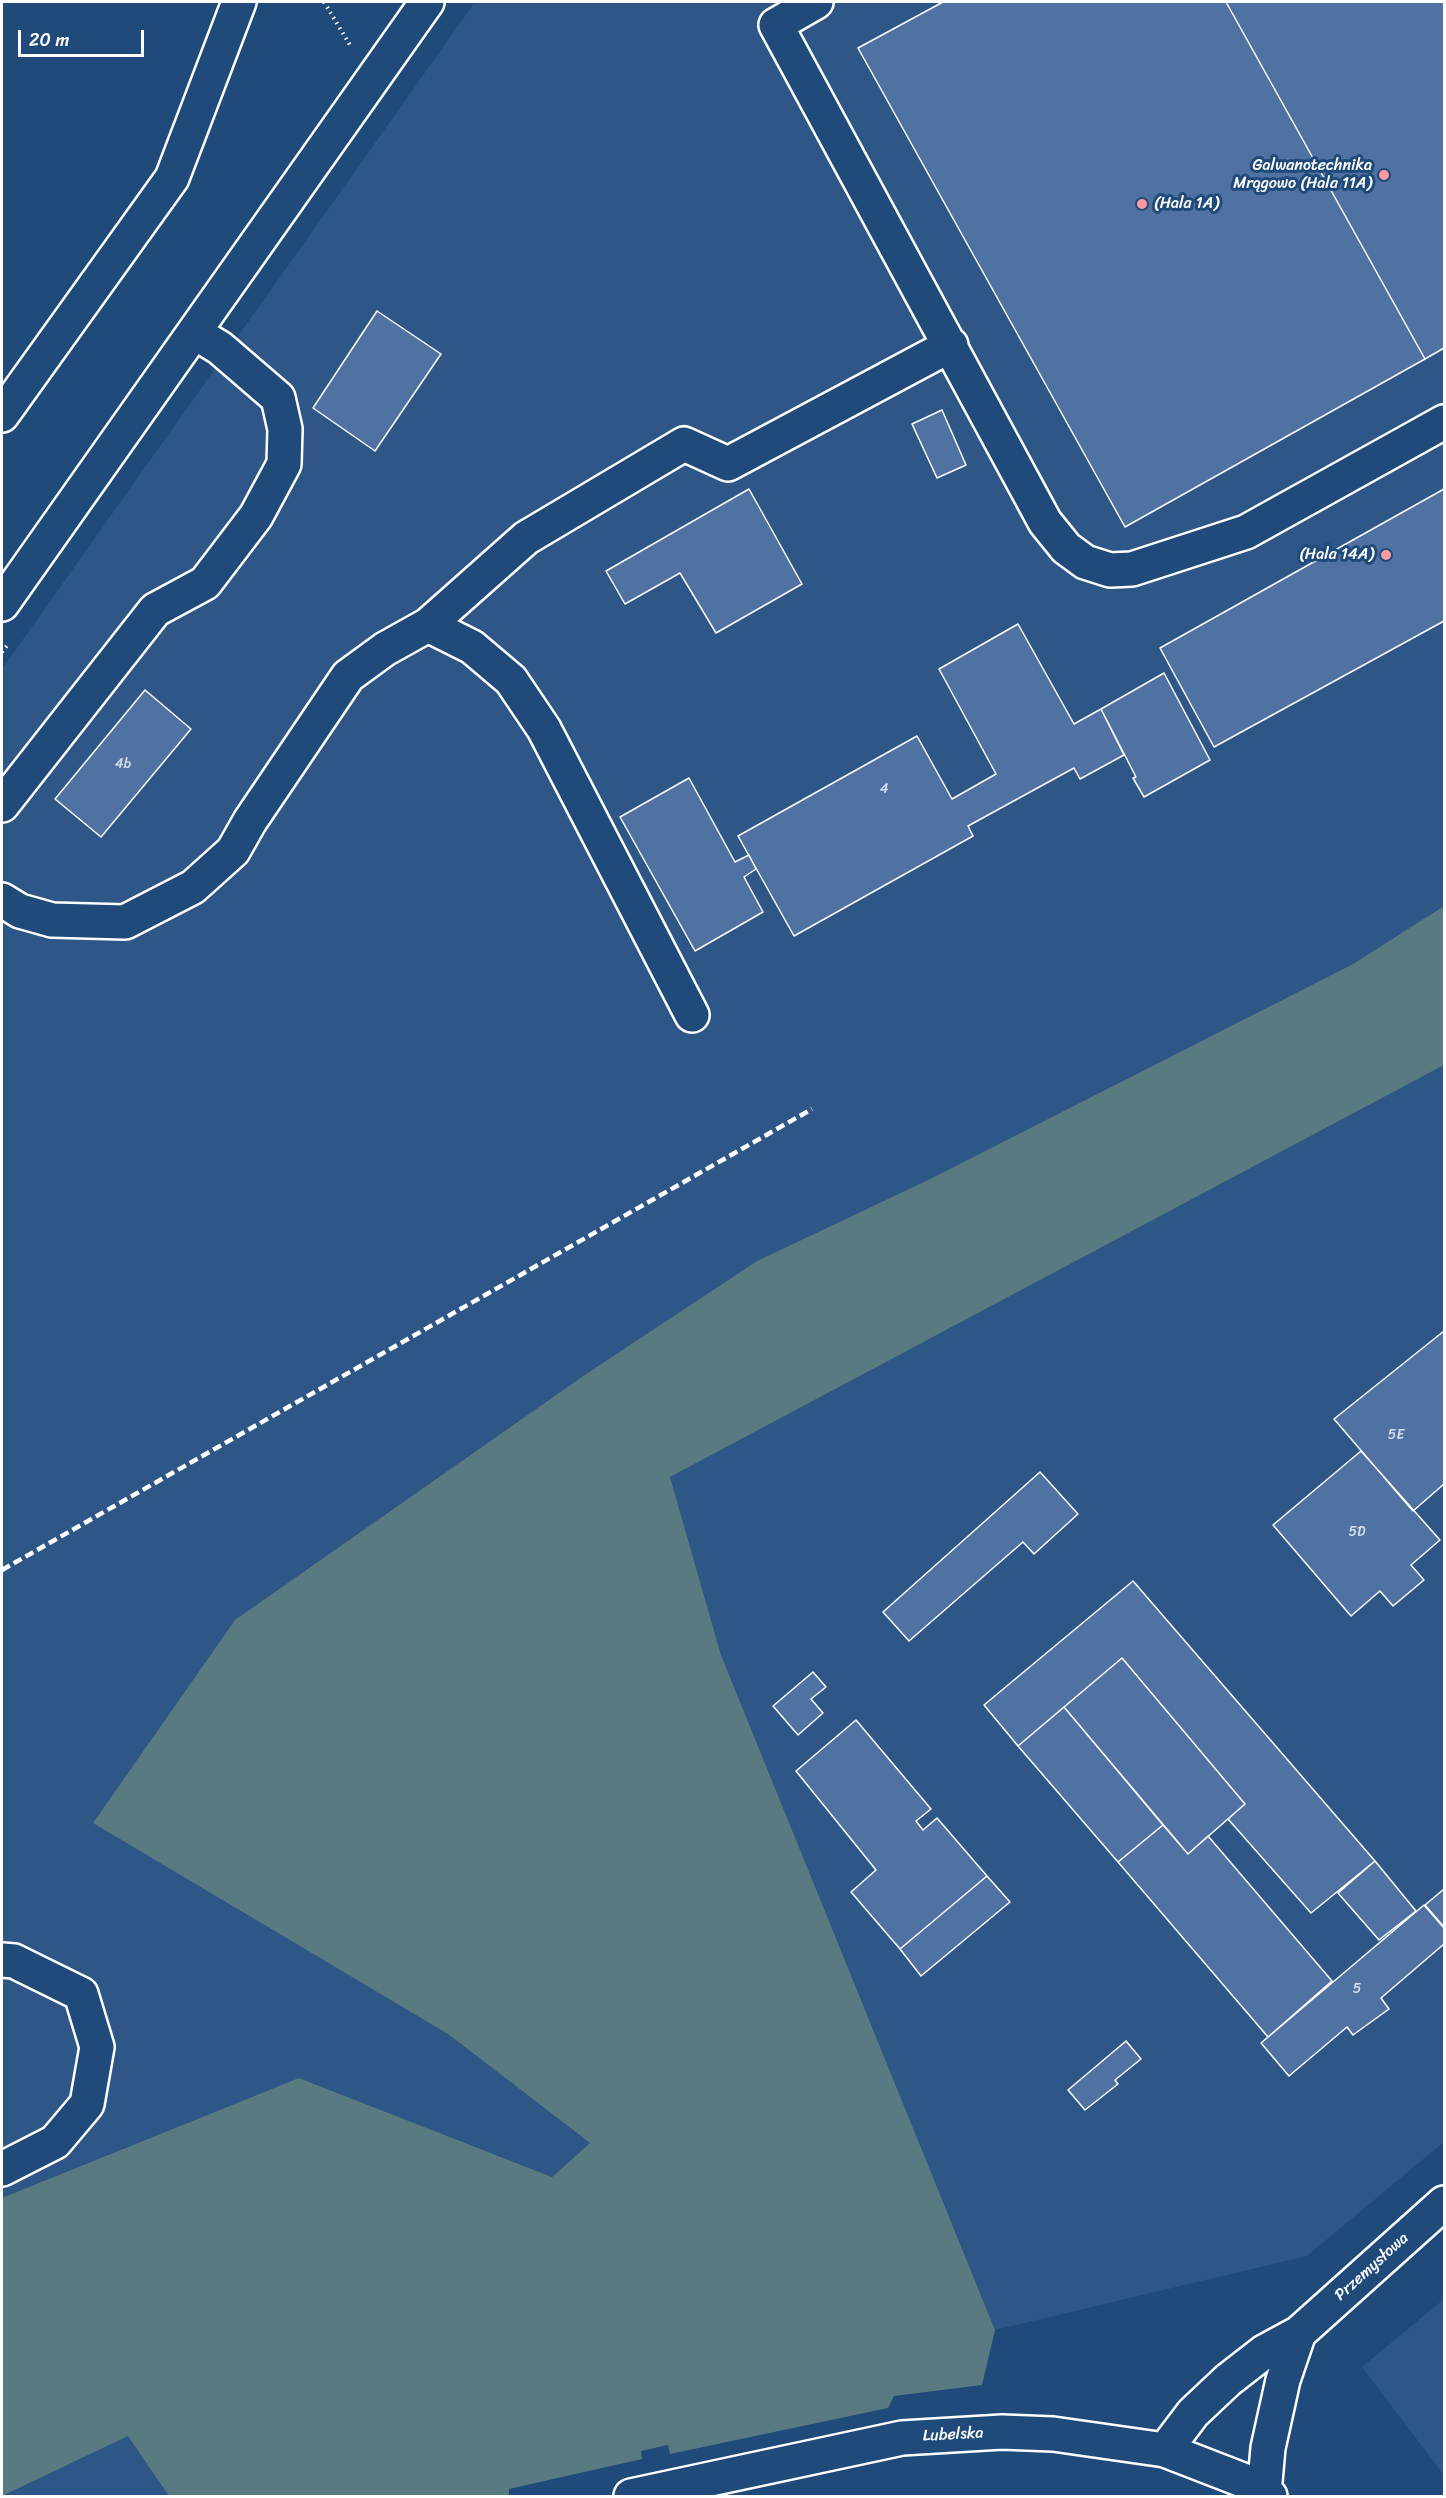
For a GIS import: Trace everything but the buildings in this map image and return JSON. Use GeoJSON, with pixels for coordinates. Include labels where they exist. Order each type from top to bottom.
{"type":"FeatureCollection","features":[{"type":"Feature","properties":{"kind":"street"},"geometry":{"type":"LineString","coordinates":[[2,415],[172,178],[239,2]]}},
{"type":"Feature","properties":{"kind":"street"},"geometry":{"type":"LineString","coordinates":[[2,604],[427,2]]}},
{"type":"Feature","properties":{"kind":"street"},"geometry":{"type":"LineString","coordinates":[[816,2],[776,25],[1045,522],[1066,548],[1085,562],[1110,570],[1132,569],[1246,532],[1444,422]]}},
{"type":"Feature","properties":{"kind":"street"},"geometry":{"type":"LineString","coordinates":[[2,805],[155,610],[205,583],[256,516],[284,464],[285,429],[278,398],[220,348],[194,332]]}},
{"type":"Feature","properties":{"kind":"street"},"geometry":{"type":"LineString","coordinates":[[2,900],[20,911],[52,921],[125,922],[193,887],[233,851],[250,820],[348,676],[386,648],[428,625],[526,538],[684,444],[728,464],[951,345]]}},
{"type":"Feature","properties":{"kind":"street"},"geometry":{"type":"LineString","coordinates":[[428,625],[472,647],[511,680],[544,729],[692,1015]]}},
{"type":"Feature","properties":{"kind":"street"},"geometry":{"type":"LineString","coordinates":[[2,1960],[14,1961],[81,1994],[97,2047],[87,2104],[55,2142],[2,2169]]}},
{"type":"Feature","properties":{"kind":"street","name":"Przemysłowa"},"geometry":{"type":"LineString","coordinates":[[1165,2450],[1193,2413],[1228,2380],[1264,2352],[1299,2332],[1444,2203]]}},
{"type":"Feature","properties":{"kind":"street","name":"Przemysłowa"},"geometry":{"type":"LineString","coordinates":[[1267,2495],[1268,2448],[1283,2380],[1299,2332]]}},
{"type":"Feature","properties":{"kind":"street","name":"Lubelska"},"geometry":{"type":"LineString","coordinates":[[631,2496],[902,2438],[1002,2433],[1053,2434],[1165,2450],[1245,2481],[1267,2495]]}},
{"type":"Feature","properties":{"kind":"path"},"geometry":{"type":"LineString","coordinates":[[324,2],[341,31]]}},
{"type":"Feature","properties":{"kind":"shaded area"},"geometry":{"type":"Polygon","coordinates":[[[475,2],[1444,2],[1444,906],[1353,964],[928,1180],[757,1261],[589,1372],[448,2034],[590,2143],[552,2177],[299,2078],[245,2496],[2,2496],[2,669],[475,2]]]}},
{"type":"Feature","properties":{"kind":"shaded area"},"geometry":{"type":"Polygon","coordinates":[[[1444,1065],[1444,2142],[1307,2256],[995,2330],[721,1655],[670,1477],[1444,1065]]]}},
{"type":"Feature","properties":{"kind":"shaded area"},"geometry":{"type":"Polygon","coordinates":[[[1444,2299],[1444,2475],[1362,2367],[1444,2299]]]}},
{"type":"Feature","properties":{"kind":"green space"},"geometry":{"type":"Polygon","coordinates":[[[1444,906],[1444,1065],[670,1477],[721,1655],[995,2330],[982,2385],[894,2396],[888,2408],[670,2454],[668,2445],[641,2451],[642,2459],[509,2489],[509,2496],[169,2496],[128,2436],[2,2496],[2,2198],[299,2078],[552,2177],[590,2143],[448,2034],[93,1823],[235,1620],[589,1372],[757,1261],[928,1180],[1353,964],[1444,906]]]}},
{"type":"Feature","properties":{"kind":"railway"},"geometry":{"type":"LineString","coordinates":[[2,1570],[812,1109]]}},
{"type":"Feature","properties":{"kind":"place","name":"Galwanotechnika Mrągowo (Hala 11A)"},"geometry":{"type":"Point","coordinates":[1384,175]}},
{"type":"Feature","properties":{"kind":"place","name":"(Hala 1A)"},"geometry":{"type":"Point","coordinates":[1142,204]}},
{"type":"Feature","properties":{"kind":"place","name":"(Hala 14A)"},"geometry":{"type":"Point","coordinates":[1386,555]}}]}
